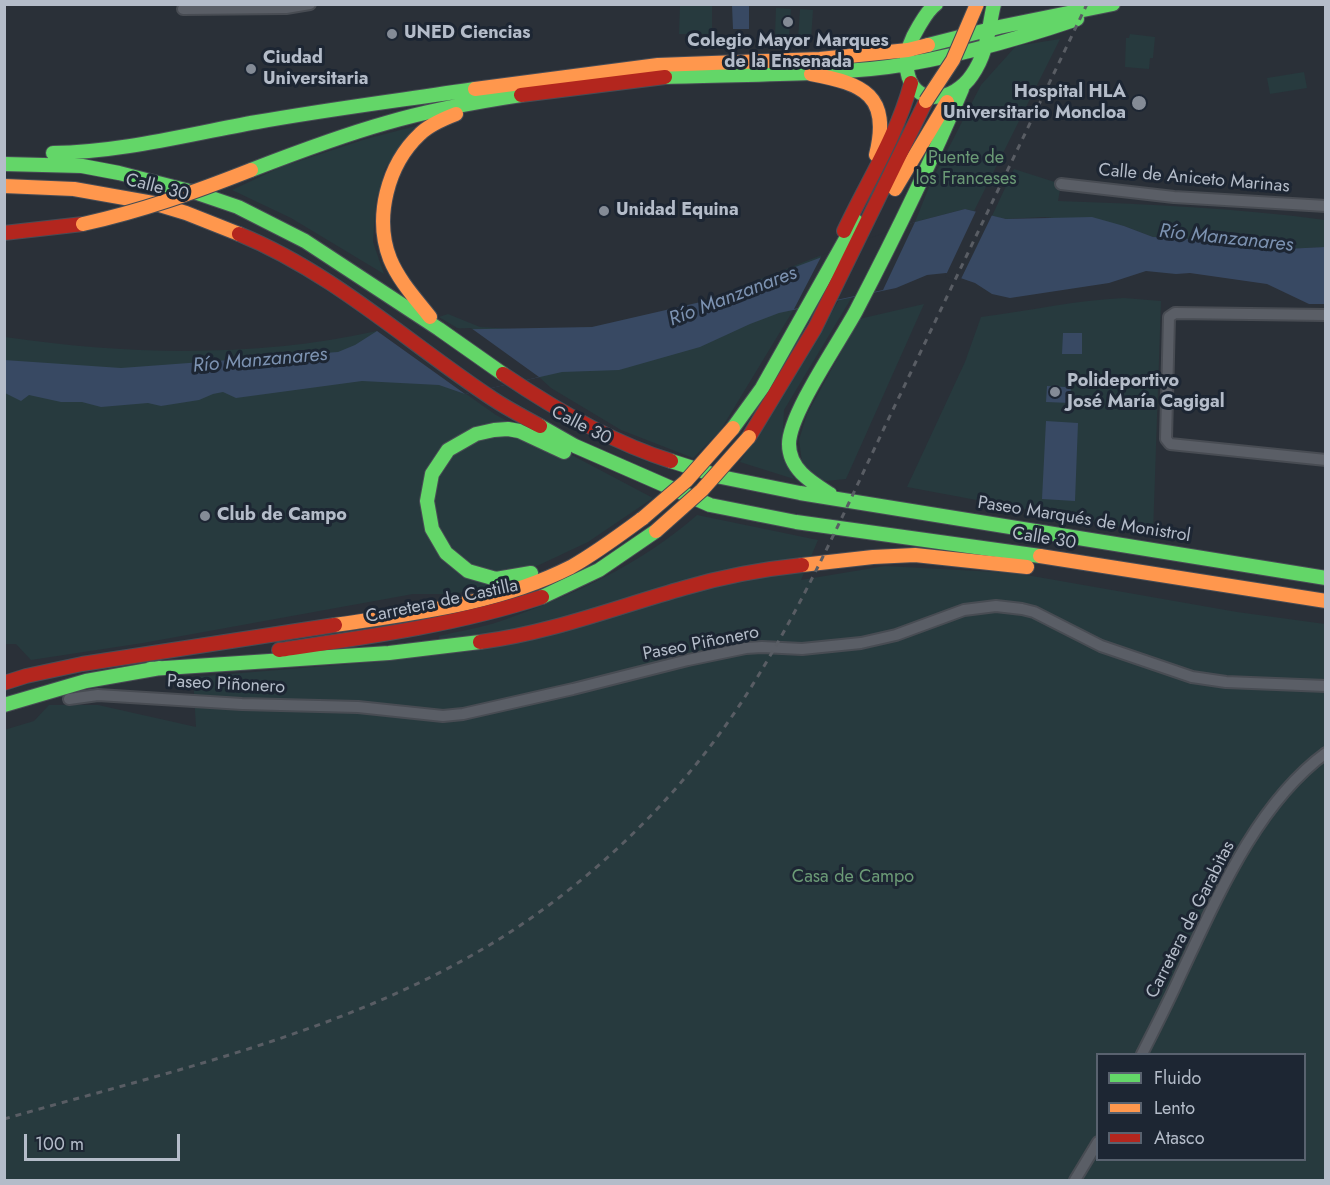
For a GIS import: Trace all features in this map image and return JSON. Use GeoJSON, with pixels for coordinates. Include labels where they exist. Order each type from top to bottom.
{"type":"FeatureCollection","features":[{"type":"Feature","properties":{"kind":"main road"},"geometry":{"type":"LineString","coordinates":[[823,278],[853,211],[896,131],[912,83],[907,57],[924,18],[936,4]]}},
{"type":"Feature","properties":{"kind":"main road"},"geometry":{"type":"LineString","coordinates":[[926,101],[949,50],[965,4]]}},
{"type":"Feature","properties":{"kind":"main road"},"geometry":{"type":"LineString","coordinates":[[926,101],[953,60],[976,4],[991,17]]}},
{"type":"Feature","properties":{"kind":"main road"},"geometry":{"type":"LineString","coordinates":[[4,233],[83,224],[132,213],[180,198],[318,144],[386,123],[455,106],[665,77],[811,74],[907,57],[991,17],[1113,4]]}},
{"type":"Feature","properties":{"kind":"main road"},"geometry":{"type":"LineString","coordinates":[[4,154],[81,154],[130,148],[321,110],[658,65],[958,54],[1058,26],[1119,4]]}},
{"type":"Feature","properties":{"kind":"main road"},"geometry":{"type":"LineString","coordinates":[[837,498],[809,481],[794,465],[790,455],[790,434],[801,408],[854,314],[917,190],[962,89],[972,75],[985,47],[991,17]]}},
{"type":"Feature","properties":{"kind":"main road"},"geometry":{"type":"LineString","coordinates":[[811,74],[848,82],[862,89],[872,98],[880,113],[882,137],[865,187]]}},
{"type":"Feature","properties":{"kind":"main road"},"geometry":{"type":"LineString","coordinates":[[912,83],[928,96],[937,99],[949,98]]}},
{"type":"Feature","properties":{"kind":"main road"},"geometry":{"type":"LineString","coordinates":[[845,269],[867,239],[949,98],[962,89]]}},
{"type":"Feature","properties":{"kind":"main road"},"geometry":{"type":"LineString","coordinates":[[439,329],[391,261],[384,240],[382,217],[387,190],[399,162],[419,135],[439,121],[464,111],[530,94]]}},
{"type":"Feature","properties":{"kind":"main road","name":"Carretera de Castilla"},"geometry":{"type":"LineString","coordinates":[[4,705],[86,681],[150,669],[383,634],[505,609],[538,599],[581,580],[620,557],[656,531],[702,490],[759,423],[815,328],[926,101]]}},
{"type":"Feature","properties":{"kind":"main road","name":"Carretera de Castilla"},"geometry":{"type":"LineString","coordinates":[[4,683],[82,664],[423,611],[488,598],[572,566],[638,521],[686,481],[733,428],[762,388],[823,278],[906,139]]}},
{"type":"Feature","properties":{"kind":"main road","name":"Calle 30"},"geometry":{"type":"LineString","coordinates":[[4,164],[82,166],[197,193],[238,207],[305,241],[544,401],[597,430],[657,457],[721,477],[837,498]]}},
{"type":"Feature","properties":{"kind":"main road","name":"Calle 30"},"geometry":{"type":"LineString","coordinates":[[4,186],[74,189],[153,203],[186,213],[263,244],[297,261],[334,284],[493,399],[575,446],[710,505],[796,522],[1014,552],[1189,580]]}},
{"type":"Feature","properties":{"kind":"main road"},"geometry":{"type":"LineString","coordinates":[[638,521],[569,559],[526,575],[498,578],[479,576],[450,559],[441,549],[429,522],[426,500],[433,471],[453,446],[467,437],[482,432],[512,429],[635,482],[710,505]]}},
{"type":"Feature","properties":{"kind":"main road","name":"Paseo Marqués de Monistrol"},"geometry":{"type":"LineString","coordinates":[[837,498],[1326,578]]}},
{"type":"Feature","properties":{"kind":"main road"},"geometry":{"type":"LineString","coordinates":[[150,669],[389,653],[510,638],[561,625],[687,586],[785,567],[873,557],[936,556],[1074,573],[1189,580],[1326,601]]}},
{"type":"Feature","properties":{"kind":"street"},"geometry":{"type":"LineString","coordinates":[[183,9],[286,8],[310,4]]}},
{"type":"Feature","properties":{"kind":"street","name":"Calle de Aniceto Marinas"},"geometry":{"type":"LineString","coordinates":[[1061,184],[1174,197],[1326,206]]}},
{"type":"Feature","properties":{"kind":"street"},"geometry":{"type":"LineString","coordinates":[[1326,315],[1175,312],[1169,317],[1167,442],[1326,460]]}},
{"type":"Feature","properties":{"kind":"street","name":"Paseo Piñonero"},"geometry":{"type":"LineString","coordinates":[[69,699],[98,695],[242,704],[358,707],[443,716],[463,714],[746,648],[802,649],[861,643],[896,635],[964,610],[996,606],[1034,612],[1101,646],[1192,677],[1226,682],[1326,686]]}},
{"type":"Feature","properties":{"kind":"street","name":"Carretera de Garabitas"},"geometry":{"type":"LineString","coordinates":[[1142,1053],[1209,913],[1257,828],[1296,779],[1326,753]]}},
{"type":"Feature","properties":{"kind":"street"},"geometry":{"type":"LineString","coordinates":[[1075,1180],[1096,1145]]}},
{"type":"Feature","properties":{"kind":"green space"},"geometry":{"type":"Polygon","coordinates":[[[680,5],[712,5],[712,34],[679,34],[680,5]]]}},
{"type":"Feature","properties":{"kind":"green space"},"geometry":{"type":"Polygon","coordinates":[[[776,8],[791,9],[789,37],[775,37],[776,8]]]}},
{"type":"Feature","properties":{"kind":"green space"},"geometry":{"type":"Polygon","coordinates":[[[800,9],[813,10],[811,40],[798,39],[800,9]]]}},
{"type":"Feature","properties":{"kind":"green space"},"geometry":{"type":"Polygon","coordinates":[[[1130,34],[1155,37],[1153,58],[1150,58],[1149,69],[1125,67],[1126,38],[1129,38],[1130,34]]]}},
{"type":"Feature","properties":{"kind":"green space","name":"Puente de los Franceses"},"geometry":{"type":"Polygon","coordinates":[[[1060,39],[974,211],[965,209],[915,222],[931,182],[981,85],[1016,46],[1060,39]]]}},
{"type":"Feature","properties":{"kind":"green space"},"geometry":{"type":"Polygon","coordinates":[[[1304,72],[1307,88],[1270,94],[1267,78],[1304,72]]]}},
{"type":"Feature","properties":{"kind":"green space"},"geometry":{"type":"Polygon","coordinates":[[[416,126],[385,169],[376,201],[373,242],[384,274],[291,218],[232,190],[281,167],[366,139],[416,126]]]}},
{"type":"Feature","properties":{"kind":"green space"},"geometry":{"type":"Polygon","coordinates":[[[1014,169],[1061,184],[1058,201],[1192,207],[1325,220],[1325,247],[1265,250],[1210,244],[1184,238],[1153,237],[1124,226],[1044,217],[1006,219],[992,216],[1014,169]]]}},
{"type":"Feature","properties":{"kind":"green space"},"geometry":{"type":"Polygon","coordinates":[[[822,255],[794,309],[720,431],[693,458],[621,430],[439,317],[448,314],[480,327],[527,330],[598,329],[693,305],[822,255]]]}},
{"type":"Feature","properties":{"kind":"green space"},"geometry":{"type":"Polygon","coordinates":[[[852,297],[784,410],[782,449],[794,479],[740,462],[839,300],[852,297]]]}},
{"type":"Feature","properties":{"kind":"green space","name":"Polideportivo José María Cagigal"},"geometry":{"type":"Polygon","coordinates":[[[1124,298],[1161,301],[1153,533],[907,487],[965,362],[981,317],[1070,303],[1124,298]]]}},
{"type":"Feature","properties":{"kind":"green space"},"geometry":{"type":"Polygon","coordinates":[[[924,304],[846,479],[826,481],[813,477],[802,462],[799,440],[807,414],[859,319],[924,304]]]}},
{"type":"Feature","properties":{"kind":"green space"},"geometry":{"type":"Polygon","coordinates":[[[377,331],[496,415],[653,498],[588,542],[488,589],[448,594],[413,594],[143,643],[31,660],[16,644],[5,644],[5,337],[98,347],[191,351],[285,346],[377,331]]]}},
{"type":"Feature","properties":{"kind":"green space","name":"Casa de Campo"},"geometry":{"type":"Polygon","coordinates":[[[697,515],[818,540],[801,580],[885,566],[1015,573],[1237,612],[1325,624],[1325,1180],[5,1180],[4,730],[34,721],[49,705],[98,705],[196,727],[193,677],[375,662],[441,653],[439,636],[478,628],[553,601],[605,577],[653,549],[697,515]]]}},
{"type":"Feature","properties":{"kind":"water"},"geometry":{"type":"Polygon","coordinates":[[[732,5],[749,5],[749,29],[733,29],[732,5]]]}},
{"type":"Feature","properties":{"kind":"water","name":"Río Manzanares"},"geometry":{"type":"Polygon","coordinates":[[[965,209],[1006,219],[1092,217],[1153,237],[1184,238],[1210,244],[1265,250],[1325,247],[1325,304],[1309,304],[1267,284],[1190,273],[1146,271],[1109,283],[1010,298],[992,294],[975,283],[946,273],[927,275],[896,288],[779,313],[700,347],[619,370],[562,372],[465,394],[439,385],[362,381],[236,398],[223,392],[199,400],[161,406],[148,403],[101,407],[82,402],[61,402],[29,395],[21,401],[5,393],[4,360],[121,368],[338,352],[355,345],[377,331],[592,327],[705,301],[915,222],[965,209]]]}},
{"type":"Feature","properties":{"kind":"water"},"geometry":{"type":"Polygon","coordinates":[[[1063,333],[1082,333],[1082,354],[1062,354],[1063,333]]]}},
{"type":"Feature","properties":{"kind":"water"},"geometry":{"type":"Polygon","coordinates":[[[1071,385],[1070,403],[1046,402],[1047,386],[1065,387],[1071,385]]]}},
{"type":"Feature","properties":{"kind":"water"},"geometry":{"type":"Polygon","coordinates":[[[1046,421],[1078,423],[1075,501],[1042,499],[1046,421]]]}},
{"type":"Feature","properties":{"kind":"pier"},"geometry":{"type":"Polygon","coordinates":[[[977,209],[993,213],[960,281],[945,277],[977,209]]]}},
{"type":"Feature","properties":{"kind":"pier"},"geometry":{"type":"Polygon","coordinates":[[[915,222],[883,290],[794,309],[822,255],[915,222]]]}},
{"type":"Feature","properties":{"kind":"pier"},"geometry":{"type":"Polygon","coordinates":[[[471,328],[539,377],[465,394],[377,331],[471,328]]]}},
{"type":"Feature","properties":{"kind":"railway"},"geometry":{"type":"LineString","coordinates":[[4,1119],[259,1045],[384,999],[444,971],[501,938],[568,890],[631,836],[660,806],[713,743],[737,709],[783,633],[844,514],[1087,4]]}},
{"type":"Feature","properties":{"kind":"traffic: fast"},"geometry":{"type":"LineString","coordinates":[[936,4],[926,14],[913,36],[907,52],[906,64],[911,82],[917,91],[935,97],[955,91],[972,75],[987,40],[994,4]]}},
{"type":"Feature","properties":{"kind":"traffic: fast"},"geometry":{"type":"LineString","coordinates":[[928,45],[999,27],[1113,4]]}},
{"type":"Feature","properties":{"kind":"traffic: fast"},"geometry":{"type":"LineString","coordinates":[[665,77],[804,73],[888,67],[984,48],[1077,19]]}},
{"type":"Feature","properties":{"kind":"traffic: fast"},"geometry":{"type":"LineString","coordinates":[[53,153],[130,146],[284,117],[475,89]]}},
{"type":"Feature","properties":{"kind":"traffic: fast"},"geometry":{"type":"LineString","coordinates":[[830,494],[797,468],[790,453],[791,431],[816,378],[856,311],[884,256],[962,89]]}},
{"type":"Feature","properties":{"kind":"traffic: fast"},"geometry":{"type":"LineString","coordinates":[[251,170],[335,139],[403,118],[521,95]]}},
{"type":"Feature","properties":{"kind":"traffic: fast"},"geometry":{"type":"LineString","coordinates":[[4,164],[82,166],[197,193],[238,207],[305,241],[503,374]]}},
{"type":"Feature","properties":{"kind":"traffic: fast"},"geometry":{"type":"LineString","coordinates":[[733,428],[762,388],[856,221]]}},
{"type":"Feature","properties":{"kind":"traffic: fast"},"geometry":{"type":"LineString","coordinates":[[540,426],[575,446],[710,505],[796,522],[1040,556]]}},
{"type":"Feature","properties":{"kind":"traffic: fast"},"geometry":{"type":"LineString","coordinates":[[531,573],[496,579],[468,571],[446,553],[432,529],[427,501],[432,474],[448,450],[476,434],[494,430],[519,431],[564,452]]}},
{"type":"Feature","properties":{"kind":"traffic: fast"},"geometry":{"type":"LineString","coordinates":[[671,461],[721,477],[800,493],[1326,578]]}},
{"type":"Feature","properties":{"kind":"traffic: fast"},"geometry":{"type":"LineString","coordinates":[[542,597],[599,570],[656,531]]}},
{"type":"Feature","properties":{"kind":"traffic: fast"},"geometry":{"type":"LineString","coordinates":[[150,669],[389,653],[480,642]]}},
{"type":"Feature","properties":{"kind":"traffic: fast"},"geometry":{"type":"LineString","coordinates":[[4,705],[86,681],[160,668]]}},
{"type":"Feature","properties":{"kind":"traffic: slow"},"geometry":{"type":"LineString","coordinates":[[926,101],[953,60],[977,4]]}},
{"type":"Feature","properties":{"kind":"traffic: slow"},"geometry":{"type":"LineString","coordinates":[[475,89],[658,65],[820,59],[908,50],[928,45]]}},
{"type":"Feature","properties":{"kind":"traffic: slow"},"geometry":{"type":"LineString","coordinates":[[811,74],[846,82],[869,96],[880,118],[880,135],[876,155]]}},
{"type":"Feature","properties":{"kind":"traffic: slow"},"geometry":{"type":"LineString","coordinates":[[895,189],[947,102]]}},
{"type":"Feature","properties":{"kind":"traffic: slow"},"geometry":{"type":"LineString","coordinates":[[430,317],[403,282],[390,259],[383,227],[384,210],[392,176],[409,147],[428,128],[456,114]]}},
{"type":"Feature","properties":{"kind":"traffic: slow"},"geometry":{"type":"LineString","coordinates":[[83,224],[168,200],[251,170]]}},
{"type":"Feature","properties":{"kind":"traffic: slow"},"geometry":{"type":"LineString","coordinates":[[4,186],[74,189],[153,203],[239,234]]}},
{"type":"Feature","properties":{"kind":"traffic: slow"},"geometry":{"type":"LineString","coordinates":[[643,518],[686,481],[733,428]]}},
{"type":"Feature","properties":{"kind":"traffic: slow"},"geometry":{"type":"LineString","coordinates":[[656,531],[702,490],[749,437]]}},
{"type":"Feature","properties":{"kind":"traffic: slow"},"geometry":{"type":"LineString","coordinates":[[335,625],[456,605],[515,590],[571,567],[643,518]]}},
{"type":"Feature","properties":{"kind":"traffic: slow"},"geometry":{"type":"LineString","coordinates":[[802,565],[915,555],[1027,567]]}},
{"type":"Feature","properties":{"kind":"traffic: slow"},"geometry":{"type":"LineString","coordinates":[[1040,556],[1326,601]]}},
{"type":"Feature","properties":{"kind":"traffic: jam"},"geometry":{"type":"LineString","coordinates":[[521,95],[665,77]]}},
{"type":"Feature","properties":{"kind":"traffic: jam"},"geometry":{"type":"LineString","coordinates":[[844,231],[890,140],[911,83]]}},
{"type":"Feature","properties":{"kind":"traffic: jam"},"geometry":{"type":"LineString","coordinates":[[749,437],[815,328],[926,101]]}},
{"type":"Feature","properties":{"kind":"traffic: jam"},"geometry":{"type":"LineString","coordinates":[[4,233],[83,224]]}},
{"type":"Feature","properties":{"kind":"traffic: jam"},"geometry":{"type":"LineString","coordinates":[[239,234],[307,268],[370,310],[493,399],[540,426]]}},
{"type":"Feature","properties":{"kind":"traffic: jam"},"geometry":{"type":"LineString","coordinates":[[503,374],[584,424],[627,445],[671,461]]}},
{"type":"Feature","properties":{"kind":"traffic: jam"},"geometry":{"type":"LineString","coordinates":[[480,642],[558,626],[713,580],[802,565]]}},
{"type":"Feature","properties":{"kind":"traffic: jam"},"geometry":{"type":"LineString","coordinates":[[279,650],[444,623],[542,597]]}},
{"type":"Feature","properties":{"kind":"traffic: jam"},"geometry":{"type":"LineString","coordinates":[[4,683],[82,664],[335,625]]}},
{"type":"Feature","properties":{"kind":"place","name":"Colegio Mayor Marques de la Ensenada"},"geometry":{"type":"Point","coordinates":[788,22]}},
{"type":"Feature","properties":{"kind":"place","name":"UNED Ciencias"},"geometry":{"type":"Point","coordinates":[392,34]}},
{"type":"Feature","properties":{"kind":"place","name":"Ciudad Universitaria"},"geometry":{"type":"Point","coordinates":[251,69]}},
{"type":"Feature","properties":{"kind":"place","name":"Hospital HLA Universitario Moncloa"},"geometry":{"type":"Point","coordinates":[1139,103]}},
{"type":"Feature","properties":{"kind":"place","name":"Unidad Equina"},"geometry":{"type":"Point","coordinates":[604,211]}},
{"type":"Feature","properties":{"kind":"place","name":"Polideportivo José María Cagigal"},"geometry":{"type":"Point","coordinates":[1055,392]}},
{"type":"Feature","properties":{"kind":"place","name":"Club de Campo"},"geometry":{"type":"Point","coordinates":[205,516]}}]}
